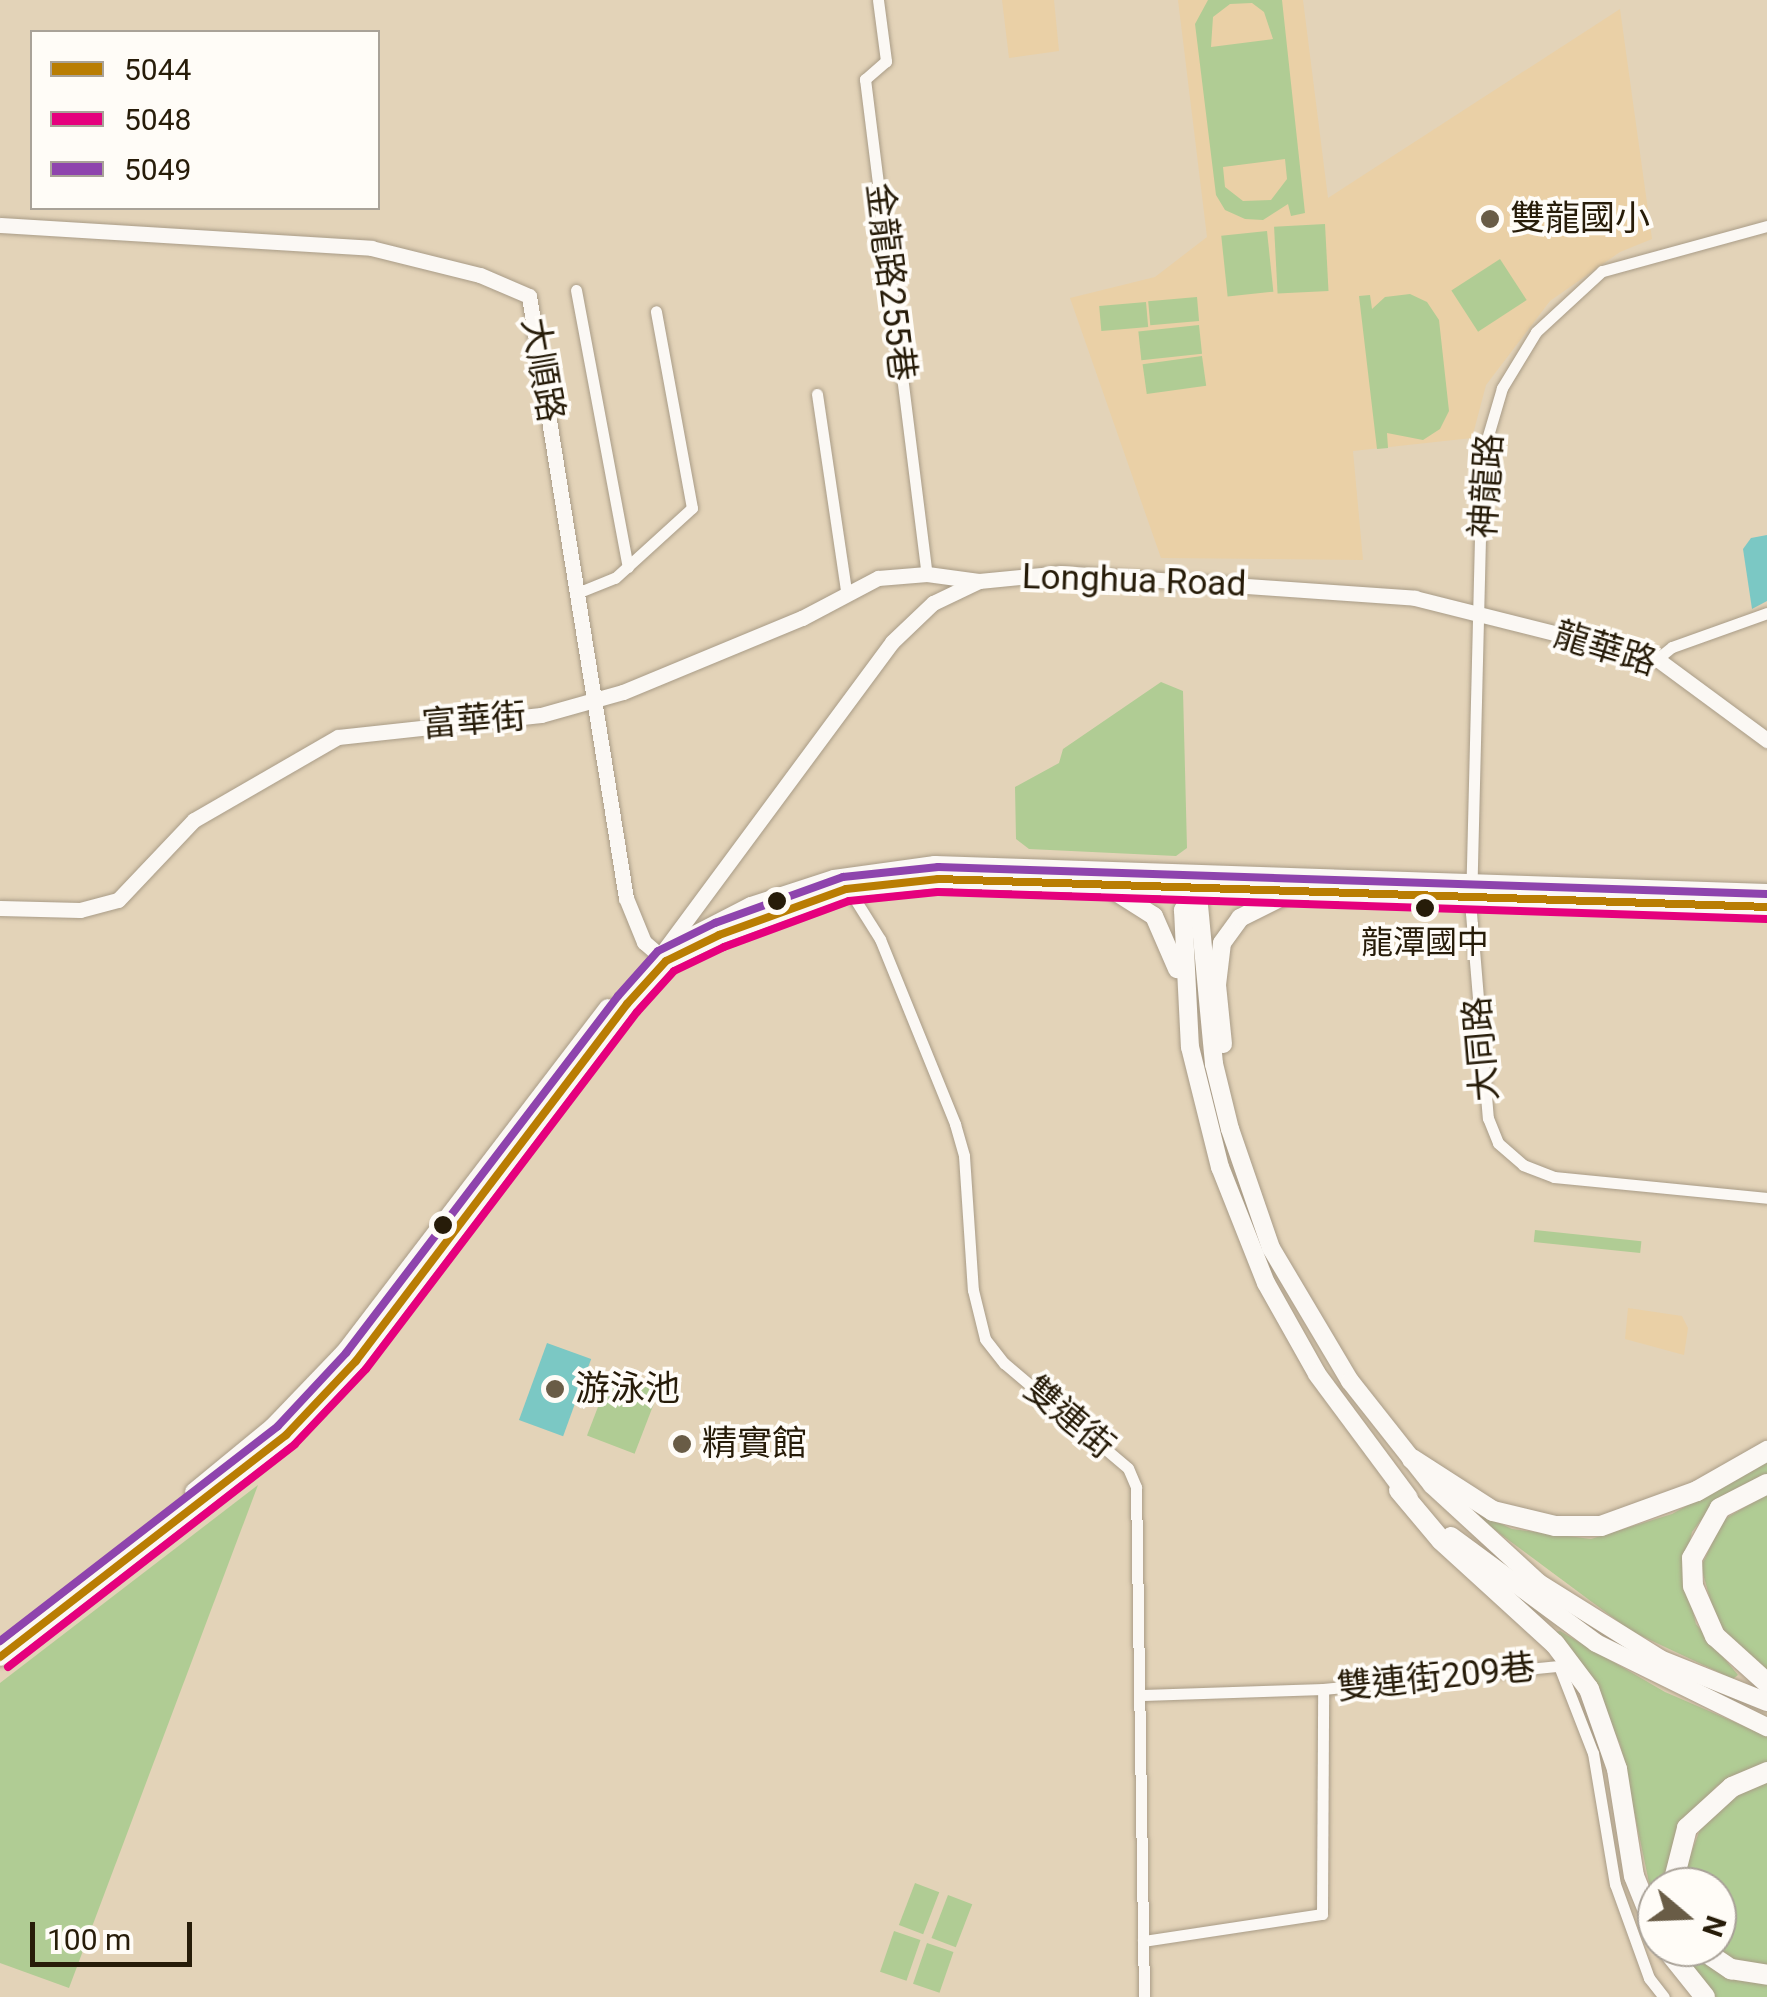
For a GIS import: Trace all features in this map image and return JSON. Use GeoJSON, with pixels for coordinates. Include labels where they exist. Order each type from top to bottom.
{"type":"FeatureCollection","features":[{"type":"Feature","properties":{"kind":"highway"},"geometry":{"type":"LineString","coordinates":[[1412,1459],[1493,1511],[1556,1526],[1601,1526],[1697,1492],[1767,1451]]}},
{"type":"Feature","properties":{"kind":"highway"},"geometry":{"type":"LineString","coordinates":[[1767,1484],[1720,1508],[1692,1558],[1693,1586],[1715,1636],[1767,1683]]}},
{"type":"Feature","properties":{"kind":"highway"},"geometry":{"type":"LineString","coordinates":[[1400,1490],[1441,1540],[1555,1644],[1589,1689],[1617,1769],[1637,1888]]}},
{"type":"Feature","properties":{"kind":"highway"},"geometry":{"type":"LineString","coordinates":[[1676,1867],[1680,1843],[1696,1817],[1732,1787],[1767,1772]]}},
{"type":"Feature","properties":{"kind":"highway"},"geometry":{"type":"LineString","coordinates":[[1681,1967],[1706,1997]]}},
{"type":"Feature","properties":{"kind":"highway"},"geometry":{"type":"LineString","coordinates":[[1728,1967],[1767,1976]]}},
{"type":"Feature","properties":{"kind":"main road"},"geometry":{"type":"LineString","coordinates":[[0,1642],[296,1404],[345,1352],[617,997],[664,957],[846,882],[935,865],[1767,908]]}},
{"type":"Feature","properties":{"kind":"main road"},"geometry":{"type":"LineString","coordinates":[[846,882],[938,878],[1319,890],[1767,893]]}},
{"type":"Feature","properties":{"kind":"main road"},"geometry":{"type":"LineString","coordinates":[[1088,882],[1118,890],[1163,928],[1220,1167],[1266,1283],[1317,1374],[1400,1490],[1478,1560],[1565,1623],[1643,1670],[1767,1727]]}},
{"type":"Feature","properties":{"kind":"main road"},"geometry":{"type":"LineString","coordinates":[[1190,1047],[1183,910],[1197,884]]}},
{"type":"Feature","properties":{"kind":"main road"},"geometry":{"type":"LineString","coordinates":[[1197,884],[1214,1064],[1230,1129],[1271,1248],[1302,1307],[1412,1459],[1493,1546],[1582,1612],[1697,1677],[1767,1702]]}},
{"type":"Feature","properties":{"kind":"main road"},"geometry":{"type":"LineString","coordinates":[[1230,1129],[1217,986],[1222,943],[1260,904],[1283,894],[1319,890]]}},
{"type":"Feature","properties":{"kind":"main road"},"geometry":{"type":"LineString","coordinates":[[0,1658],[286,1435],[356,1361],[664,957]]}},
{"type":"Feature","properties":{"kind":"street","name":"金龍路255巷"},"geometry":{"type":"LineString","coordinates":[[878,0],[886,61],[865,80],[928,574]]}},
{"type":"Feature","properties":{"kind":"street","name":"大順路"},"geometry":{"type":"LineString","coordinates":[[0,225],[371,248],[480,275],[529,296],[582,590],[626,898],[644,942],[664,957]]}},
{"type":"Feature","properties":{"kind":"street","name":"神龍路"},"geometry":{"type":"LineString","coordinates":[[1482,613],[1482,456],[1502,388],[1536,332],[1602,271],[1767,226]]}},
{"type":"Feature","properties":{"kind":"street"},"geometry":{"type":"LineString","coordinates":[[576,290],[628,567]]}},
{"type":"Feature","properties":{"kind":"street"},"geometry":{"type":"LineString","coordinates":[[582,590],[628,567],[692,508],[656,312]]}},
{"type":"Feature","properties":{"kind":"street"},"geometry":{"type":"LineString","coordinates":[[817,394],[846,591]]}},
{"type":"Feature","properties":{"kind":"street","name":"Longhua Road"},"geometry":{"type":"LineString","coordinates":[[664,957],[892,642],[933,603],[979,580],[1060,573],[1318,587],[1416,598],[1482,613]]}},
{"type":"Feature","properties":{"kind":"street","name":"富華街"},"geometry":{"type":"LineString","coordinates":[[0,908],[80,910],[118,900],[194,820],[325,742],[366,731],[504,723],[595,698],[802,618],[846,591],[878,578],[928,574],[979,580]]}},
{"type":"Feature","properties":{"kind":"street","name":"龍華路"},"geometry":{"type":"LineString","coordinates":[[1482,613],[1657,659],[1767,740]]}},
{"type":"Feature","properties":{"kind":"street","name":"大同路"},"geometry":{"type":"LineString","coordinates":[[1482,613],[1471,890],[1488,1118],[1498,1143],[1523,1166],[1554,1176],[1767,1198]]}},
{"type":"Feature","properties":{"kind":"street"},"geometry":{"type":"LineString","coordinates":[[1657,659],[1672,647],[1767,613]]}},
{"type":"Feature","properties":{"kind":"street","name":"雙連街"},"geometry":{"type":"LineString","coordinates":[[846,882],[880,939],[955,1124],[964,1156],[973,1290],[985,1339],[1004,1363],[1128,1468],[1136,1488],[1144,1696],[1144,1997]]}},
{"type":"Feature","properties":{"kind":"street","name":"雙連街209巷"},"geometry":{"type":"LineString","coordinates":[[1144,1696],[1323,1689],[1558,1666],[1593,1752],[1616,1884],[1649,1978],[1664,1997]]}},
{"type":"Feature","properties":{"kind":"street"},"geometry":{"type":"LineString","coordinates":[[1143,1941],[1322,1914],[1323,1689]]}},
{"type":"Feature","properties":{"kind":"shaded area"},"geometry":{"type":"Polygon","coordinates":[[[1002,0],[1054,0],[1059,51],[1009,58],[1002,0]]]}},
{"type":"Feature","properties":{"kind":"shaded area"},"geometry":{"type":"Polygon","coordinates":[[[1178,0],[1303,0],[1328,198],[1620,9],[1652,239],[1620,252],[1550,301],[1486,385],[1472,438],[1353,451],[1363,560],[1161,558],[1070,298],[1155,277],[1207,237],[1178,0]]]}},
{"type":"Feature","properties":{"kind":"shaded area"},"geometry":{"type":"Polygon","coordinates":[[[1628,1308],[1682,1316],[1688,1328],[1684,1355],[1625,1339],[1628,1308]]]}},
{"type":"Feature","properties":{"kind":"green space"},"geometry":{"type":"Polygon","coordinates":[[[1208,0],[1282,0],[1305,213],[1291,216],[1288,204],[1263,220],[1245,219],[1225,210],[1216,195],[1195,24],[1208,0]],[[1252,3],[1230,4],[1213,17],[1211,47],[1273,39],[1264,12],[1252,3]],[[1285,159],[1223,167],[1225,187],[1243,201],[1271,200],[1287,179],[1285,159]]]}},
{"type":"Feature","properties":{"kind":"green space"},"geometry":{"type":"Polygon","coordinates":[[[1325,224],[1329,291],[1278,294],[1274,227],[1325,224]]]}},
{"type":"Feature","properties":{"kind":"green space"},"geometry":{"type":"Polygon","coordinates":[[[1267,231],[1273,292],[1228,296],[1221,236],[1267,231]]]}},
{"type":"Feature","properties":{"kind":"green space"},"geometry":{"type":"Polygon","coordinates":[[[1500,259],[1527,300],[1478,332],[1451,291],[1500,259]]]}},
{"type":"Feature","properties":{"kind":"green space"},"geometry":{"type":"Polygon","coordinates":[[[1410,294],[1427,302],[1439,320],[1449,411],[1440,429],[1423,440],[1387,433],[1388,448],[1377,449],[1359,296],[1370,295],[1372,309],[1385,297],[1410,294]]]}},
{"type":"Feature","properties":{"kind":"green space"},"geometry":{"type":"Polygon","coordinates":[[[1197,297],[1199,321],[1150,325],[1148,301],[1197,297]]]}},
{"type":"Feature","properties":{"kind":"green space"},"geometry":{"type":"Polygon","coordinates":[[[1146,302],[1148,327],[1101,331],[1099,306],[1146,302]]]}},
{"type":"Feature","properties":{"kind":"green space"},"geometry":{"type":"Polygon","coordinates":[[[1199,325],[1202,354],[1141,360],[1138,331],[1199,325]]]}},
{"type":"Feature","properties":{"kind":"green space"},"geometry":{"type":"Polygon","coordinates":[[[1202,356],[1206,386],[1147,394],[1143,364],[1202,356]]]}},
{"type":"Feature","properties":{"kind":"green space"},"geometry":{"type":"Polygon","coordinates":[[[1161,682],[1183,691],[1187,848],[1176,856],[1029,849],[1016,839],[1015,787],[1059,763],[1063,749],[1161,682]]]}},
{"type":"Feature","properties":{"kind":"green space"},"geometry":{"type":"Polygon","coordinates":[[[1535,1230],[1641,1241],[1640,1253],[1534,1242],[1535,1230]]]}},
{"type":"Feature","properties":{"kind":"green space"},"geometry":{"type":"Polygon","coordinates":[[[611,1373],[659,1391],[635,1454],[587,1436],[611,1373]]]}},
{"type":"Feature","properties":{"kind":"green space"},"geometry":{"type":"Polygon","coordinates":[[[1767,1461],[1767,1477],[1711,1507],[1692,1532],[1683,1571],[1696,1624],[1738,1675],[1733,1679],[1631,1631],[1460,1504],[1512,1529],[1591,1539],[1672,1514],[1767,1461]]]}},
{"type":"Feature","properties":{"kind":"green space"},"geometry":{"type":"Polygon","coordinates":[[[258,1485],[69,1988],[0,1963],[0,1683],[258,1485]]]}},
{"type":"Feature","properties":{"kind":"green space"},"geometry":{"type":"Polygon","coordinates":[[[1767,1494],[1767,1673],[1719,1630],[1701,1567],[1723,1520],[1767,1494]]]}},
{"type":"Feature","properties":{"kind":"green space"},"geometry":{"type":"Polygon","coordinates":[[[1560,1631],[1665,1692],[1767,1736],[1767,1763],[1717,1786],[1677,1829],[1668,1867],[1646,1867],[1620,1744],[1583,1669],[1551,1633],[1560,1631]]]}},
{"type":"Feature","properties":{"kind":"green space"},"geometry":{"type":"Polygon","coordinates":[[[1767,1783],[1767,1968],[1737,1962],[1737,1867],[1686,1867],[1703,1821],[1737,1794],[1767,1783]]]}},
{"type":"Feature","properties":{"kind":"green space"},"geometry":{"type":"Polygon","coordinates":[[[915,1883],[939,1892],[923,1934],[899,1925],[915,1883]]]}},
{"type":"Feature","properties":{"kind":"green space"},"geometry":{"type":"Polygon","coordinates":[[[948,1895],[972,1904],[956,1947],[932,1938],[948,1895]]]}},
{"type":"Feature","properties":{"kind":"green space"},"geometry":{"type":"Polygon","coordinates":[[[894,1931],[920,1940],[906,1981],[880,1972],[894,1931]]]}},
{"type":"Feature","properties":{"kind":"green space"},"geometry":{"type":"Polygon","coordinates":[[[927,1943],[953,1952],[939,1993],[913,1984],[927,1943]]]}},
{"type":"Feature","properties":{"kind":"green space"},"geometry":{"type":"Polygon","coordinates":[[[1690,1967],[1715,1967],[1728,1977],[1767,1983],[1767,1997],[1716,1997],[1690,1967]]]}},
{"type":"Feature","properties":{"kind":"water"},"geometry":{"type":"Polygon","coordinates":[[[1767,535],[1767,601],[1752,609],[1743,549],[1751,538],[1767,535]]]}},
{"type":"Feature","properties":{"kind":"water","name":"游泳池"},"geometry":{"type":"Polygon","coordinates":[[[547,1343],[591,1359],[563,1436],[519,1420],[547,1343]]]}},
{"type":"Feature","properties":{"kind":"transit line","name":"5049"},"geometry":{"type":"LineString","coordinates":[[0,1641],[278,1426],[346,1353],[618,996],[658,951],[715,923],[843,877],[938,867],[1767,894]]}},
{"type":"Feature","properties":{"kind":"transit line","name":"5044"},"geometry":{"type":"LineString","coordinates":[[0,1657],[286,1435],[356,1361],[627,1004],[666,961],[719,935],[846,889],[938,879],[1767,907]]}},
{"type":"Feature","properties":{"kind":"transit line","name":"5048"},"geometry":{"type":"LineString","coordinates":[[8,1667],[295,1444],[366,1369],[637,1012],[674,971],[724,947],[849,901],[938,892],[1767,919]]}},
{"type":"Feature","properties":{"kind":"place","name":"雙龍國小"},"geometry":{"type":"Point","coordinates":[1490,219]}},
{"type":"Feature","properties":{"kind":"place","name":"龍潭國中"},"geometry":{"type":"Point","coordinates":[1425,908]}},
{"type":"Feature","properties":{"kind":"place","name":"游泳池"},"geometry":{"type":"Point","coordinates":[555,1389]}},
{"type":"Feature","properties":{"kind":"place","name":"精實館"},"geometry":{"type":"Point","coordinates":[682,1444]}}]}
